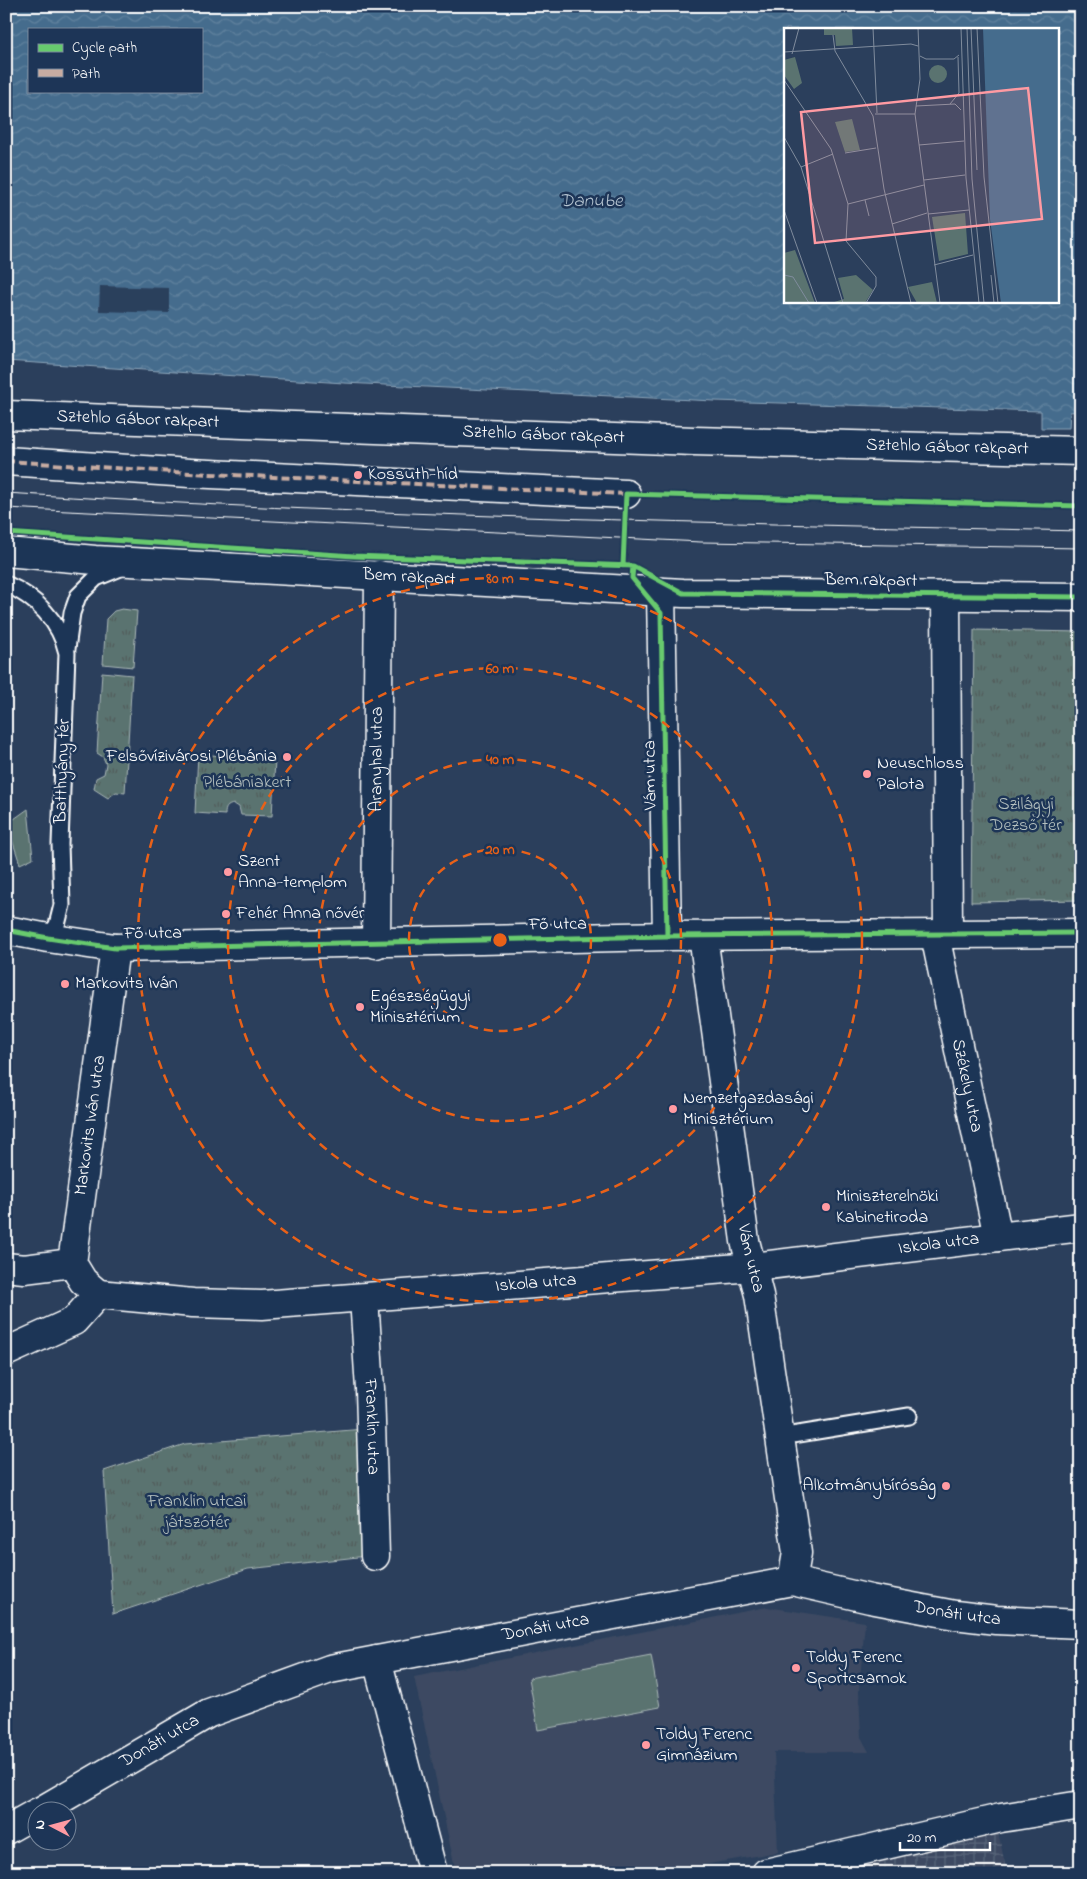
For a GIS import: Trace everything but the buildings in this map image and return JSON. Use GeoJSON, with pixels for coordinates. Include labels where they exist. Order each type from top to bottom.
{"type":"FeatureCollection","features":[{"type":"Feature","properties":{"kind":"street","name":"Sztehlo Gábor rakpart"},"geometry":{"type":"LineString","coordinates":[[6,415],[689,441],[1081,451]]}},
{"type":"Feature","properties":{"kind":"street"},"geometry":{"type":"LineString","coordinates":[[6,461],[190,473],[626,494]]}},
{"type":"Feature","properties":{"kind":"street","name":"Bem rakpart"},"geometry":{"type":"LineString","coordinates":[[6,552],[136,562],[661,592],[1081,597]]}},
{"type":"Feature","properties":{"kind":"street","name":"Aranyhal utca"},"geometry":{"type":"LineString","coordinates":[[376,944],[379,575]]}},
{"type":"Feature","properties":{"kind":"street","name":"Vám utca"},"geometry":{"type":"LineString","coordinates":[[661,592],[667,936]]}},
{"type":"Feature","properties":{"kind":"street"},"geometry":{"type":"LineString","coordinates":[[946,596],[942,935],[1081,934]]}},
{"type":"Feature","properties":{"kind":"street"},"geometry":{"type":"LineString","coordinates":[[6,930],[48,938]]}},
{"type":"Feature","properties":{"kind":"street","name":"Fő utca"},"geometry":{"type":"LineString","coordinates":[[48,938],[115,948],[376,944],[667,936],[942,935]]}},
{"type":"Feature","properties":{"kind":"street","name":"Székely utca"},"geometry":{"type":"LineString","coordinates":[[942,935],[998,1237]]}},
{"type":"Feature","properties":{"kind":"street","name":"Vám utca"},"geometry":{"type":"LineString","coordinates":[[703,936],[745,1241],[759,1296],[798,1552],[792,1581]]}},
{"type":"Feature","properties":{"kind":"street","name":"Markovits Iván utca"},"geometry":{"type":"LineString","coordinates":[[72,1263],[115,948]]}},
{"type":"Feature","properties":{"kind":"street","name":"Iskola utca"},"geometry":{"type":"LineString","coordinates":[[98,1294],[193,1302],[262,1305],[752,1267],[1081,1227]]}},
{"type":"Feature","properties":{"kind":"street"},"geometry":{"type":"LineString","coordinates":[[6,1267],[24,1269],[72,1263],[83,1281],[98,1294],[74,1320],[6,1352]]}},
{"type":"Feature","properties":{"kind":"street","name":"Franklin utca"},"geometry":{"type":"LineString","coordinates":[[364,1298],[370,1389],[375,1556]]}},
{"type":"Feature","properties":{"kind":"street","name":"Donáti utca"},"geometry":{"type":"LineString","coordinates":[[55,1802],[209,1713],[330,1669],[792,1581],[870,1599],[955,1615],[996,1620],[1081,1624]]}},
{"type":"Feature","properties":{"kind":"street"},"geometry":{"type":"LineString","coordinates":[[377,1660],[433,1873]]}},
{"type":"Feature","properties":{"kind":"street"},"geometry":{"type":"LineString","coordinates":[[766,1873],[1001,1818],[1081,1805]]}},
{"type":"Feature","properties":{"kind":"street","name":"Donáti utca"},"geometry":{"type":"LineString","coordinates":[[6,1830],[28,1818]]}},
{"type":"Feature","properties":{"kind":"lane"},"geometry":{"type":"LineString","coordinates":[[67,653],[72,613],[78,596],[96,578],[136,562]]}},
{"type":"Feature","properties":{"kind":"lane","name":"Batthyány tér"},"geometry":{"type":"LineString","coordinates":[[6,584],[22,591],[45,612],[64,639],[67,653],[60,844],[62,905],[57,925],[48,938]]}},
{"type":"Feature","properties":{"kind":"lane"},"geometry":{"type":"LineString","coordinates":[[780,1437],[909,1416]]}},
{"type":"Feature","properties":{"kind":"shaded area","name":"Toldy Ferenc Gimnázium"},"geometry":{"type":"Polygon","coordinates":[[[767,1607],[865,1622],[859,1691],[861,1737],[869,1752],[774,1752],[778,1852],[656,1873],[456,1873],[414,1677],[767,1607]]]}},
{"type":"Feature","properties":{"kind":"shaded area"},"geometry":{"type":"Polygon","coordinates":[[[998,1832],[1007,1873],[834,1873],[998,1832]]]}},
{"type":"Feature","properties":{"kind":"green space"},"geometry":{"type":"Polygon","coordinates":[[[122,609],[137,611],[133,667],[103,664],[106,619],[114,611],[122,609]]]}},
{"type":"Feature","properties":{"kind":"green space","name":"Szilágyi Dezső tér"},"geometry":{"type":"Polygon","coordinates":[[[974,630],[1081,632],[1081,900],[971,902],[974,630]]]}},
{"type":"Feature","properties":{"kind":"green space"},"geometry":{"type":"Polygon","coordinates":[[[102,672],[132,675],[125,793],[116,792],[108,798],[94,789],[96,778],[104,774],[106,764],[103,757],[97,753],[102,672]]]}},
{"type":"Feature","properties":{"kind":"green space","name":"Plébániakert"},"geometry":{"type":"Polygon","coordinates":[[[198,754],[275,760],[272,816],[241,815],[239,807],[234,804],[227,807],[225,815],[195,813],[198,754]]]}},
{"type":"Feature","properties":{"kind":"green space"},"geometry":{"type":"Polygon","coordinates":[[[28,809],[33,858],[20,864],[7,824],[28,809]]]}},
{"type":"Feature","properties":{"kind":"green space","name":"Franklin utcai játszótér"},"geometry":{"type":"Polygon","coordinates":[[[364,1429],[367,1556],[248,1569],[113,1614],[104,1471],[185,1444],[364,1429]]]}},
{"type":"Feature","properties":{"kind":"green space"},"geometry":{"type":"Polygon","coordinates":[[[651,1655],[660,1707],[538,1730],[529,1678],[651,1655]]]}},
{"type":"Feature","properties":{"kind":"water","name":"Danube"},"geometry":{"type":"Polygon","coordinates":[[[6,6],[1081,6],[1081,411],[1070,412],[1069,428],[1041,428],[1041,411],[714,401],[344,383],[6,361],[6,6]]]}},
{"type":"Feature","properties":{"kind":"pier"},"geometry":{"type":"Polygon","coordinates":[[[100,286],[169,288],[169,313],[99,311],[100,286]]]}},
{"type":"Feature","properties":{"kind":"tram line"},"geometry":{"type":"LineString","coordinates":[[6,493],[275,508],[409,513],[677,522],[1081,531]]}},
{"type":"Feature","properties":{"kind":"tram line"},"geometry":{"type":"LineString","coordinates":[[6,508],[701,542],[1081,548]]}},
{"type":"Feature","properties":{"kind":"marked path"},"geometry":{"type":"LineString","coordinates":[[6,461],[190,473],[626,494]]}},
{"type":"Feature","properties":{"kind":"cycle path"},"geometry":{"type":"LineString","coordinates":[[623,566],[626,494],[1081,506]]}},
{"type":"Feature","properties":{"kind":"cycle path"},"geometry":{"type":"LineString","coordinates":[[6,533],[354,556],[633,566],[683,593],[1081,597]]}},
{"type":"Feature","properties":{"kind":"cycle path"},"geometry":{"type":"LineString","coordinates":[[633,566],[632,578],[661,613],[667,936]]}},
{"type":"Feature","properties":{"kind":"cycle path"},"geometry":{"type":"LineString","coordinates":[[6,930],[115,948],[667,936],[1081,933]]}},
{"type":"Feature","properties":{"kind":"place","name":"Kossuth-híd"},"geometry":{"type":"Point","coordinates":[358,475]}},
{"type":"Feature","properties":{"kind":"place","name":"Felsővízivárosi Plébánia"},"geometry":{"type":"Point","coordinates":[287,757]}},
{"type":"Feature","properties":{"kind":"place","name":"Neuschloss Palota"},"geometry":{"type":"Point","coordinates":[867,774]}},
{"type":"Feature","properties":{"kind":"place","name":"Szent Anna-templom"},"geometry":{"type":"Point","coordinates":[228,872]}},
{"type":"Feature","properties":{"kind":"place","name":"Fehér Anna nővér"},"geometry":{"type":"Point","coordinates":[226,914]}},
{"type":"Feature","properties":{"kind":"place","name":"Markovits Iván"},"geometry":{"type":"Point","coordinates":[65,984]}},
{"type":"Feature","properties":{"kind":"place","name":"Egészségügyi Minisztérium"},"geometry":{"type":"Point","coordinates":[360,1007]}},
{"type":"Feature","properties":{"kind":"place","name":"Nemzetgazdasági Minisztérium"},"geometry":{"type":"Point","coordinates":[673,1109]}},
{"type":"Feature","properties":{"kind":"place","name":"Miniszterelnöki Kabinetiroda"},"geometry":{"type":"Point","coordinates":[826,1207]}},
{"type":"Feature","properties":{"kind":"place","name":"Alkotmánybíróság"},"geometry":{"type":"Point","coordinates":[946,1486]}},
{"type":"Feature","properties":{"kind":"place","name":"Toldy Ferenc Sportcsarnok"},"geometry":{"type":"Point","coordinates":[796,1668]}},
{"type":"Feature","properties":{"kind":"place","name":"Toldy Ferenc Gimnázium"},"geometry":{"type":"Point","coordinates":[646,1745]}}]}
